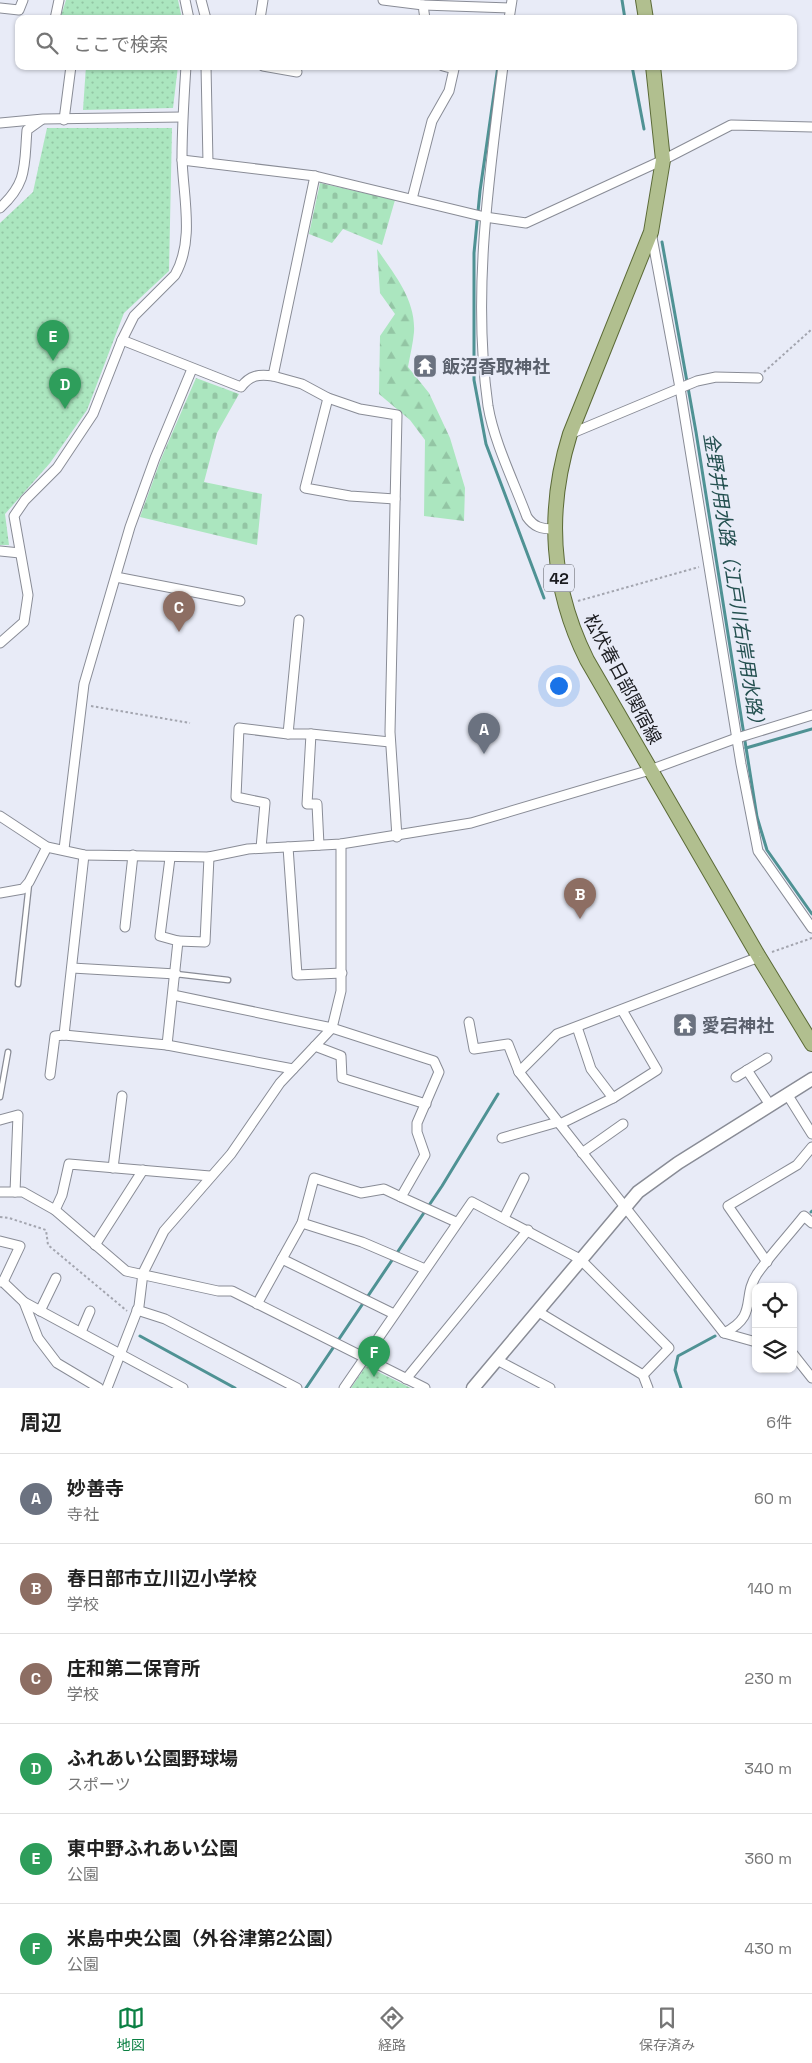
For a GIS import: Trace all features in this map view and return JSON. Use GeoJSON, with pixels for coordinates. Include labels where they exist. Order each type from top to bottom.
{"type":"FeatureCollection","features":[{"type":"Feature","properties":{"kind":"main road"},"geometry":{"type":"LineString","coordinates":[[643,0],[645,15]]}},
{"type":"Feature","properties":{"kind":"main road","name":"松伏春日部関宿線"},"geometry":{"type":"LineString","coordinates":[[653,70],[663,160],[652,232],[570,434],[557,487],[554,530],[559,578],[565,606],[576,636],[588,660],[758,957],[812,1044]]}},
{"type":"Feature","properties":{"kind":"street"},"geometry":{"type":"LineString","coordinates":[[0,8],[19,10],[23,0]]}},
{"type":"Feature","properties":{"kind":"street"},"geometry":{"type":"LineString","coordinates":[[57,15],[59,0]]}},
{"type":"Feature","properties":{"kind":"street"},"geometry":{"type":"LineString","coordinates":[[185,0],[188,15]]}},
{"type":"Feature","properties":{"kind":"street"},"geometry":{"type":"LineString","coordinates":[[201,0],[205,15]]}},
{"type":"Feature","properties":{"kind":"street"},"geometry":{"type":"LineString","coordinates":[[261,15],[263,0]]}},
{"type":"Feature","properties":{"kind":"street"},"geometry":{"type":"LineString","coordinates":[[384,0],[423,5],[511,4]]}},
{"type":"Feature","properties":{"kind":"street"},"geometry":{"type":"LineString","coordinates":[[423,5],[424,15]]}},
{"type":"Feature","properties":{"kind":"street"},"geometry":{"type":"LineString","coordinates":[[64,120],[70,70]]}},
{"type":"Feature","properties":{"kind":"street"},"geometry":{"type":"LineString","coordinates":[[0,643],[24,622],[28,594],[14,516],[25,500],[57,468],[93,414],[122,340],[134,316],[180,267],[187,223],[182,160],[182,117],[186,70]]}},
{"type":"Feature","properties":{"kind":"street"},"geometry":{"type":"LineString","coordinates":[[206,70],[208,163]]}},
{"type":"Feature","properties":{"kind":"street"},"geometry":{"type":"LineString","coordinates":[[285,70],[297,72]]}},
{"type":"Feature","properties":{"kind":"street"},"geometry":{"type":"LineString","coordinates":[[412,199],[432,121],[449,91],[454,70]]}},
{"type":"Feature","properties":{"kind":"street"},"geometry":{"type":"LineString","coordinates":[[502,70],[484,216],[482,300],[488,407],[502,454],[527,517],[532,524],[543,529],[554,530]]}},
{"type":"Feature","properties":{"kind":"street"},"geometry":{"type":"LineString","coordinates":[[0,123],[44,119],[182,117]]}},
{"type":"Feature","properties":{"kind":"street"},"geometry":{"type":"LineString","coordinates":[[0,208],[14,195],[23,178],[27,130],[44,119]]}},
{"type":"Feature","properties":{"kind":"street"},"geometry":{"type":"LineString","coordinates":[[182,160],[314,176],[484,216],[526,223],[663,160],[731,126],[812,127]]}},
{"type":"Feature","properties":{"kind":"street"},"geometry":{"type":"LineString","coordinates":[[273,376],[314,176]]}},
{"type":"Feature","properties":{"kind":"street"},"geometry":{"type":"LineString","coordinates":[[652,232],[758,850],[812,928]]}},
{"type":"Feature","properties":{"kind":"street"},"geometry":{"type":"LineString","coordinates":[[122,340],[241,387],[248,378],[261,374],[273,376],[302,384],[328,398],[360,409],[397,415],[390,742],[397,837]]}},
{"type":"Feature","properties":{"kind":"street"},"geometry":{"type":"LineString","coordinates":[[64,849],[84,684],[130,527],[155,458],[192,369]]}},
{"type":"Feature","properties":{"kind":"street"},"geometry":{"type":"LineString","coordinates":[[570,434],[697,381],[716,377],[758,378]]}},
{"type":"Feature","properties":{"kind":"street"},"geometry":{"type":"LineString","coordinates":[[328,398],[305,488],[350,496],[395,499]]}},
{"type":"Feature","properties":{"kind":"street"},"geometry":{"type":"LineString","coordinates":[[0,551],[20,553]]}},
{"type":"Feature","properties":{"kind":"street"},"geometry":{"type":"LineString","coordinates":[[116,577],[240,601]]}},
{"type":"Feature","properties":{"kind":"street"},"geometry":{"type":"LineString","coordinates":[[288,734],[299,620]]}},
{"type":"Feature","properties":{"kind":"street"},"geometry":{"type":"LineString","coordinates":[[0,816],[47,847],[84,854],[170,858],[209,857],[261,848],[341,844],[397,837],[472,823],[650,770],[738,738],[812,715]]}},
{"type":"Feature","properties":{"kind":"street"},"geometry":{"type":"LineString","coordinates":[[261,848],[265,803],[236,797],[239,728],[390,742]]}},
{"type":"Feature","properties":{"kind":"street"},"geometry":{"type":"LineString","coordinates":[[311,734],[307,804],[317,804],[319,845]]}},
{"type":"Feature","properties":{"kind":"street"},"geometry":{"type":"LineString","coordinates":[[107,1388],[136,1314],[144,1274],[164,1231],[231,1154],[280,1083],[332,1028],[342,991],[341,844]]}},
{"type":"Feature","properties":{"kind":"street"},"geometry":{"type":"LineString","coordinates":[[288,846],[297,975],[342,973]]}},
{"type":"Feature","properties":{"kind":"street"},"geometry":{"type":"LineString","coordinates":[[0,893],[23,889],[29,882],[47,847]]}},
{"type":"Feature","properties":{"kind":"street"},"geometry":{"type":"LineString","coordinates":[[64,1035],[84,854]]}},
{"type":"Feature","properties":{"kind":"street"},"geometry":{"type":"LineString","coordinates":[[125,927],[133,855]]}},
{"type":"Feature","properties":{"kind":"street"},"geometry":{"type":"LineString","coordinates":[[170,858],[160,936],[178,941],[204,942],[209,857]]}},
{"type":"Feature","properties":{"kind":"street"},"geometry":{"type":"LineString","coordinates":[[167,1045],[178,941]]}},
{"type":"Feature","properties":{"kind":"street"},"geometry":{"type":"LineString","coordinates":[[519,1072],[557,1034],[758,957]]}},
{"type":"Feature","properties":{"kind":"street"},"geometry":{"type":"LineString","coordinates":[[72,968],[176,974]]}},
{"type":"Feature","properties":{"kind":"street"},"geometry":{"type":"LineString","coordinates":[[173,995],[332,1028],[434,1061],[439,1072],[417,1123],[417,1132],[425,1155],[401,1197]]}},
{"type":"Feature","properties":{"kind":"street"},"geometry":{"type":"LineString","coordinates":[[502,1138],[559,1123],[613,1098],[657,1070],[622,1010]]}},
{"type":"Feature","properties":{"kind":"street"},"geometry":{"type":"LineString","coordinates":[[469,1022],[474,1049],[508,1044],[519,1072],[724,1333],[752,1341]]}},
{"type":"Feature","properties":{"kind":"street"},"geometry":{"type":"LineString","coordinates":[[577,1027],[591,1069],[613,1098]]}},
{"type":"Feature","properties":{"kind":"street"},"geometry":{"type":"LineString","coordinates":[[50,1076],[55,1036],[64,1035],[167,1045],[293,1069]]}},
{"type":"Feature","properties":{"kind":"street"},"geometry":{"type":"LineString","coordinates":[[316,1046],[342,1056],[342,1078],[426,1104]]}},
{"type":"Feature","properties":{"kind":"street"},"geometry":{"type":"LineString","coordinates":[[736,1076],[767,1058]]}},
{"type":"Feature","properties":{"kind":"street"},"geometry":{"type":"LineString","coordinates":[[747,1070],[770,1105]]}},
{"type":"Feature","properties":{"kind":"street"},"geometry":{"type":"LineString","coordinates":[[473,1388],[624,1206],[651,1181],[812,1079]]}},
{"type":"Feature","properties":{"kind":"street"},"geometry":{"type":"LineString","coordinates":[[787,1094],[812,1134]]}},
{"type":"Feature","properties":{"kind":"street"},"geometry":{"type":"LineString","coordinates":[[112,1168],[122,1096]]}},
{"type":"Feature","properties":{"kind":"street"},"geometry":{"type":"LineString","coordinates":[[0,1120],[18,1115],[15,1192]]}},
{"type":"Feature","properties":{"kind":"street"},"geometry":{"type":"LineString","coordinates":[[582,1153],[623,1124]]}},
{"type":"Feature","properties":{"kind":"street"},"geometry":{"type":"LineString","coordinates":[[767,1262],[728,1206],[797,1164],[812,1147]]}},
{"type":"Feature","properties":{"kind":"street"},"geometry":{"type":"LineString","coordinates":[[55,1210],[62,1195],[68,1164],[210,1176]]}},
{"type":"Feature","properties":{"kind":"street"},"geometry":{"type":"LineString","coordinates":[[95,1245],[143,1170]]}},
{"type":"Feature","properties":{"kind":"street"},"geometry":{"type":"LineString","coordinates":[[257,1304],[302,1222],[314,1178],[360,1193],[384,1189],[456,1222]]}},
{"type":"Feature","properties":{"kind":"street"},"geometry":{"type":"LineString","coordinates":[[504,1218],[524,1178]]}},
{"type":"Feature","properties":{"kind":"street"},"geometry":{"type":"LineString","coordinates":[[0,1192],[23,1192],[55,1210],[126,1271],[218,1291],[232,1292],[364,1359],[426,1388]]}},
{"type":"Feature","properties":{"kind":"street"},"geometry":{"type":"LineString","coordinates":[[344,1388],[456,1222],[472,1202],[580,1259],[669,1348],[644,1375]]}},
{"type":"Feature","properties":{"kind":"street"},"geometry":{"type":"LineString","coordinates":[[724,1333],[738,1326],[744,1317],[753,1282],[767,1262],[804,1216],[812,1223]]}},
{"type":"Feature","properties":{"kind":"street"},"geometry":{"type":"LineString","coordinates":[[302,1222],[362,1242],[425,1270]]}},
{"type":"Feature","properties":{"kind":"street"},"geometry":{"type":"LineString","coordinates":[[406,1379],[528,1230]]}},
{"type":"Feature","properties":{"kind":"street"},"geometry":{"type":"LineString","coordinates":[[0,1241],[20,1246],[2,1282],[24,1302],[183,1388]]}},
{"type":"Feature","properties":{"kind":"street"},"geometry":{"type":"LineString","coordinates":[[282,1259],[394,1314]]}},
{"type":"Feature","properties":{"kind":"street"},"geometry":{"type":"LineString","coordinates":[[40,1311],[56,1278]]}},
{"type":"Feature","properties":{"kind":"street"},"geometry":{"type":"LineString","coordinates":[[24,1302],[38,1338],[57,1363],[95,1387]]}},
{"type":"Feature","properties":{"kind":"street"},"geometry":{"type":"LineString","coordinates":[[81,1332],[90,1310]]}},
{"type":"Feature","properties":{"kind":"street"},"geometry":{"type":"LineString","coordinates":[[538,1311],[644,1375],[648,1388]]}},
{"type":"Feature","properties":{"kind":"street"},"geometry":{"type":"LineString","coordinates":[[136,1314],[165,1319],[297,1388]]}},
{"type":"Feature","properties":{"kind":"street"},"geometry":{"type":"LineString","coordinates":[[797,1359],[812,1378]]}},
{"type":"Feature","properties":{"kind":"street"},"geometry":{"type":"LineString","coordinates":[[497,1360],[550,1388]]}},
{"type":"Feature","properties":{"kind":"lane"},"geometry":{"type":"LineString","coordinates":[[18,984],[29,882]]}},
{"type":"Feature","properties":{"kind":"lane"},"geometry":{"type":"LineString","coordinates":[[176,974],[228,980]]}},
{"type":"Feature","properties":{"kind":"lane"},"geometry":{"type":"LineString","coordinates":[[0,1096],[8,1052]]}},
{"type":"Feature","properties":{"kind":"path"},"geometry":{"type":"LineString","coordinates":[[758,378],[812,329]]}},
{"type":"Feature","properties":{"kind":"path"},"geometry":{"type":"LineString","coordinates":[[565,606],[708,564]]}},
{"type":"Feature","properties":{"kind":"path"},"geometry":{"type":"LineString","coordinates":[[82,704],[190,723]]}},
{"type":"Feature","properties":{"kind":"path"},"geometry":{"type":"LineString","coordinates":[[758,957],[812,938]]}},
{"type":"Feature","properties":{"kind":"path"},"geometry":{"type":"LineString","coordinates":[[0,1217],[46,1230],[48,1245],[136,1314]]}},
{"type":"Feature","properties":{"kind":"green space"},"geometry":{"type":"Polygon","coordinates":[[[66,0],[178,0],[181,15],[61,15],[66,0]]]}},
{"type":"Feature","properties":{"kind":"green space"},"geometry":{"type":"Polygon","coordinates":[[[86,70],[178,70],[173,108],[83,110],[86,70]]]}},
{"type":"Feature","properties":{"kind":"green space"},"geometry":{"type":"Polygon","coordinates":[[[47,128],[172,128],[169,271],[124,313],[87,410],[50,463],[5,514],[9,545],[0,545],[0,223],[33,192],[47,128]]]}},
{"type":"Feature","properties":{"kind":"green space"},"geometry":{"type":"Polygon","coordinates":[[[320,183],[395,200],[382,245],[343,229],[332,243],[309,234],[320,183]]]}},
{"type":"Feature","properties":{"kind":"green space"},"geometry":{"type":"Polygon","coordinates":[[[377,249],[408,298],[414,320],[414,332],[408,367],[429,393],[450,438],[465,488],[464,521],[424,516],[425,440],[410,420],[379,394],[380,336],[395,314],[380,293],[377,249]]]}},
{"type":"Feature","properties":{"kind":"green space"},"geometry":{"type":"Polygon","coordinates":[[[196,378],[239,394],[217,433],[204,482],[262,494],[257,545],[140,517],[161,459],[196,378]]]}},
{"type":"Feature","properties":{"kind":"green space"},"geometry":{"type":"Polygon","coordinates":[[[366,1366],[411,1388],[351,1388],[366,1366]]]}},
{"type":"Feature","properties":{"kind":"waterway","name":"金野井用水路（江戸川右岸用水路）"},"geometry":{"type":"LineString","coordinates":[[622,0],[624,15]]}},
{"type":"Feature","properties":{"kind":"waterway"},"geometry":{"type":"LineString","coordinates":[[497,70],[480,191],[474,253],[474,380],[486,444],[544,598]]}},
{"type":"Feature","properties":{"kind":"waterway","name":"金野井用水路（江戸川右岸用水路）"},"geometry":{"type":"LineString","coordinates":[[633,70],[644,129]]}},
{"type":"Feature","properties":{"kind":"waterway","name":"金野井用水路（江戸川右岸用水路）"},"geometry":{"type":"LineString","coordinates":[[662,242],[696,432],[757,817],[767,850],[812,914]]}},
{"type":"Feature","properties":{"kind":"waterway"},"geometry":{"type":"LineString","coordinates":[[746,748],[812,729]]}},
{"type":"Feature","properties":{"kind":"waterway"},"geometry":{"type":"LineString","coordinates":[[306,1388],[442,1186],[498,1094]]}},
{"type":"Feature","properties":{"kind":"waterway"},"geometry":{"type":"LineString","coordinates":[[140,1336],[235,1388]]}},
{"type":"Feature","properties":{"kind":"waterway"},"geometry":{"type":"LineString","coordinates":[[681,1388],[675,1370],[678,1356],[715,1336]]}},
{"type":"Feature","properties":{"kind":"place","name":"東中野ふれあい公園"},"geometry":{"type":"Point","coordinates":[53,361]}},
{"type":"Feature","properties":{"kind":"place","name":"飯沼香取神社"},"geometry":{"type":"Point","coordinates":[425,366]}},
{"type":"Feature","properties":{"kind":"place","name":"ふれあい公園野球場"},"geometry":{"type":"Point","coordinates":[65,409]}},
{"type":"Feature","properties":{"kind":"place","name":"庄和第二保育所"},"geometry":{"type":"Point","coordinates":[179,632]}},
{"type":"Feature","properties":{"kind":"place","name":"妙善寺"},"geometry":{"type":"Point","coordinates":[484,754]}},
{"type":"Feature","properties":{"kind":"place","name":"春日部市立川辺小学校"},"geometry":{"type":"Point","coordinates":[580,919]}},
{"type":"Feature","properties":{"kind":"place","name":"愛宕神社"},"geometry":{"type":"Point","coordinates":[685,1025]}},
{"type":"Feature","properties":{"kind":"place","name":"米島中央公園（外谷津第2公園）"},"geometry":{"type":"Point","coordinates":[374,1377]}}]}
